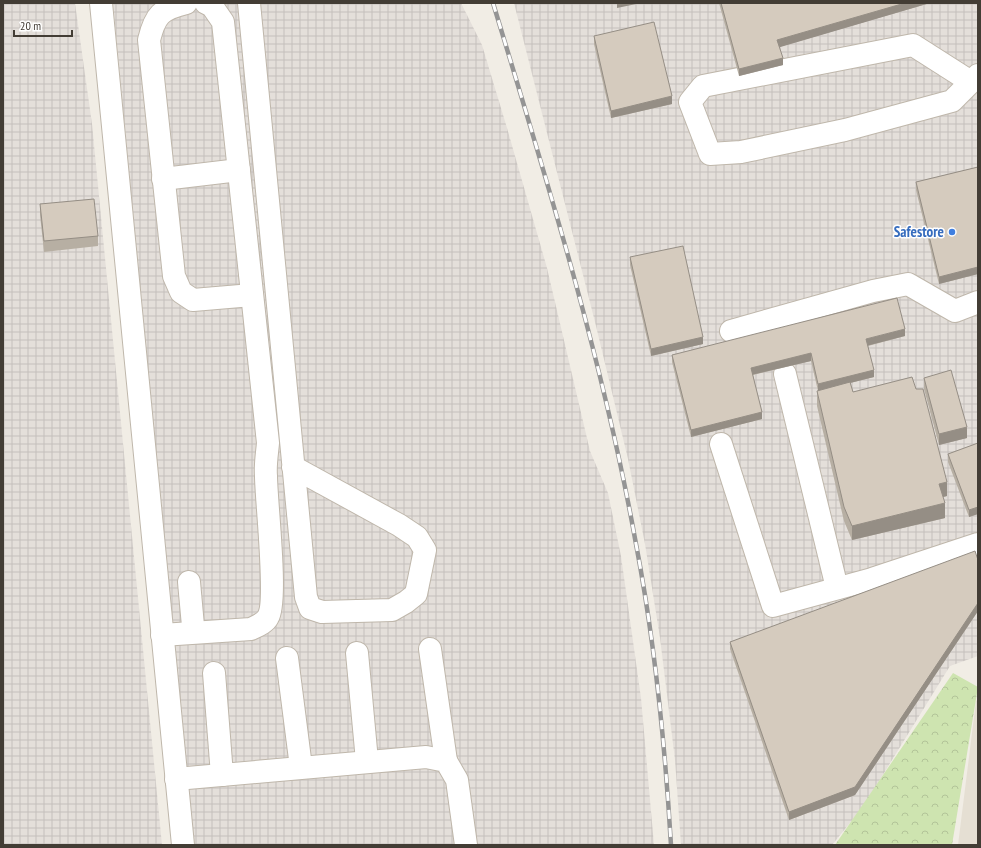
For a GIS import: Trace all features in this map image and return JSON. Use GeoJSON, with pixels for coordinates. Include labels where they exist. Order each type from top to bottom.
{"type":"FeatureCollection","features":[{"type":"Feature","properties":{"kind":"lane"},"geometry":{"type":"LineString","coordinates":[[100,3],[183,845]]}},
{"type":"Feature","properties":{"kind":"lane"},"geometry":{"type":"LineString","coordinates":[[186,3],[169,7],[153,22],[148,40],[174,276],[180,292],[193,300],[252,295]]}},
{"type":"Feature","properties":{"kind":"lane"},"geometry":{"type":"LineString","coordinates":[[162,635],[251,629],[261,624],[269,617],[272,604],[266,475],[268,442],[223,22],[212,6],[206,3]]}},
{"type":"Feature","properties":{"kind":"lane"},"geometry":{"type":"LineString","coordinates":[[249,3],[293,466],[306,597],[310,608],[322,612],[392,610],[416,594],[425,550],[417,537],[399,525],[293,466]]}},
{"type":"Feature","properties":{"kind":"lane"},"geometry":{"type":"LineString","coordinates":[[913,46],[974,79],[952,100],[860,126],[741,152],[710,154],[690,102],[703,86],[913,46]]}},
{"type":"Feature","properties":{"kind":"lane"},"geometry":{"type":"LineString","coordinates":[[163,179],[239,170]]}},
{"type":"Feature","properties":{"kind":"lane"},"geometry":{"type":"LineString","coordinates":[[731,331],[873,291],[908,284],[955,311],[978,302]]}},
{"type":"Feature","properties":{"kind":"lane"},"geometry":{"type":"LineString","coordinates":[[785,374],[837,588]]}},
{"type":"Feature","properties":{"kind":"lane"},"geometry":{"type":"LineString","coordinates":[[721,444],[773,606],[872,579],[978,544]]}},
{"type":"Feature","properties":{"kind":"lane"},"geometry":{"type":"LineString","coordinates":[[190,582],[193,626]]}},
{"type":"Feature","properties":{"kind":"lane"},"geometry":{"type":"LineString","coordinates":[[430,649],[446,761],[457,780],[466,845]]}},
{"type":"Feature","properties":{"kind":"lane"},"geometry":{"type":"LineString","coordinates":[[357,653],[367,761]]}},
{"type":"Feature","properties":{"kind":"lane"},"geometry":{"type":"LineString","coordinates":[[287,658],[301,767]]}},
{"type":"Feature","properties":{"kind":"lane"},"geometry":{"type":"LineString","coordinates":[[214,673],[222,775]]}},
{"type":"Feature","properties":{"kind":"lane"},"geometry":{"type":"LineString","coordinates":[[176,779],[426,757],[446,761]]}},
{"type":"Feature","properties":{"kind":"shaded area"},"geometry":{"type":"Polygon","coordinates":[[[3,3],[75,3],[92,124],[162,845],[3,845],[3,3]]]}},
{"type":"Feature","properties":{"kind":"shaded area"},"geometry":{"type":"Polygon","coordinates":[[[113,3],[461,3],[482,45],[507,128],[547,268],[590,451],[608,493],[621,556],[641,698],[654,845],[194,844],[192,837],[113,3]]]}},
{"type":"Feature","properties":{"kind":"shaded area"},"geometry":{"type":"Polygon","coordinates":[[[514,3],[978,3],[978,656],[950,666],[863,807],[832,845],[681,845],[675,760],[660,638],[645,544],[628,459],[596,326],[514,3]]]}},
{"type":"Feature","properties":{"kind":"shaded area"},"geometry":{"type":"Polygon","coordinates":[[[978,699],[978,845],[958,845],[976,701],[978,699]]]}},
{"type":"Feature","properties":{"kind":"green space"},"geometry":{"type":"Polygon","coordinates":[[[953,673],[978,687],[952,845],[835,845],[953,673]]]}},
{"type":"Feature","properties":{"kind":"building"},"geometry":{"type":"Polygon","coordinates":[[[721,3],[905,3],[777,40],[783,58],[739,69],[721,3]]]}},
{"type":"Feature","properties":{"kind":"building"},"geometry":{"type":"Polygon","coordinates":[[[654,22],[672,96],[611,111],[594,36],[654,22]]]}},
{"type":"Feature","properties":{"kind":"building","name":"Safestore"},"geometry":{"type":"Polygon","coordinates":[[[978,167],[978,267],[939,277],[916,182],[978,167]]]}},
{"type":"Feature","properties":{"kind":"building"},"geometry":{"type":"Polygon","coordinates":[[[94,199],[98,236],[44,241],[40,204],[94,199]]]}},
{"type":"Feature","properties":{"kind":"building"},"geometry":{"type":"Polygon","coordinates":[[[683,246],[703,337],[651,349],[630,257],[683,246]]]}},
{"type":"Feature","properties":{"kind":"building"},"geometry":{"type":"Polygon","coordinates":[[[897,298],[905,329],[866,339],[874,370],[818,384],[811,353],[751,368],[762,412],[691,430],[672,355],[897,298]]]}},
{"type":"Feature","properties":{"kind":"building"},"geometry":{"type":"Polygon","coordinates":[[[951,370],[967,427],[939,434],[924,378],[951,370]]]}},
{"type":"Feature","properties":{"kind":"building"},"geometry":{"type":"Polygon","coordinates":[[[912,377],[916,389],[923,389],[947,482],[939,484],[945,503],[852,526],[844,507],[817,391],[850,382],[853,392],[912,377]]]}},
{"type":"Feature","properties":{"kind":"building"},"geometry":{"type":"Polygon","coordinates":[[[978,443],[978,507],[969,510],[948,454],[978,443]]]}},
{"type":"Feature","properties":{"kind":"building"},"geometry":{"type":"Polygon","coordinates":[[[975,551],[978,560],[978,603],[855,787],[789,812],[730,642],[975,551]]]}},
{"type":"Feature","properties":{"kind":"railway"},"geometry":{"type":"LineString","coordinates":[[493,3],[572,271],[623,475],[643,581],[654,656],[666,769],[671,845]]}},
{"type":"Feature","properties":{"kind":"place","name":"Safestore"},"geometry":{"type":"Point","coordinates":[952,232]}}]}
